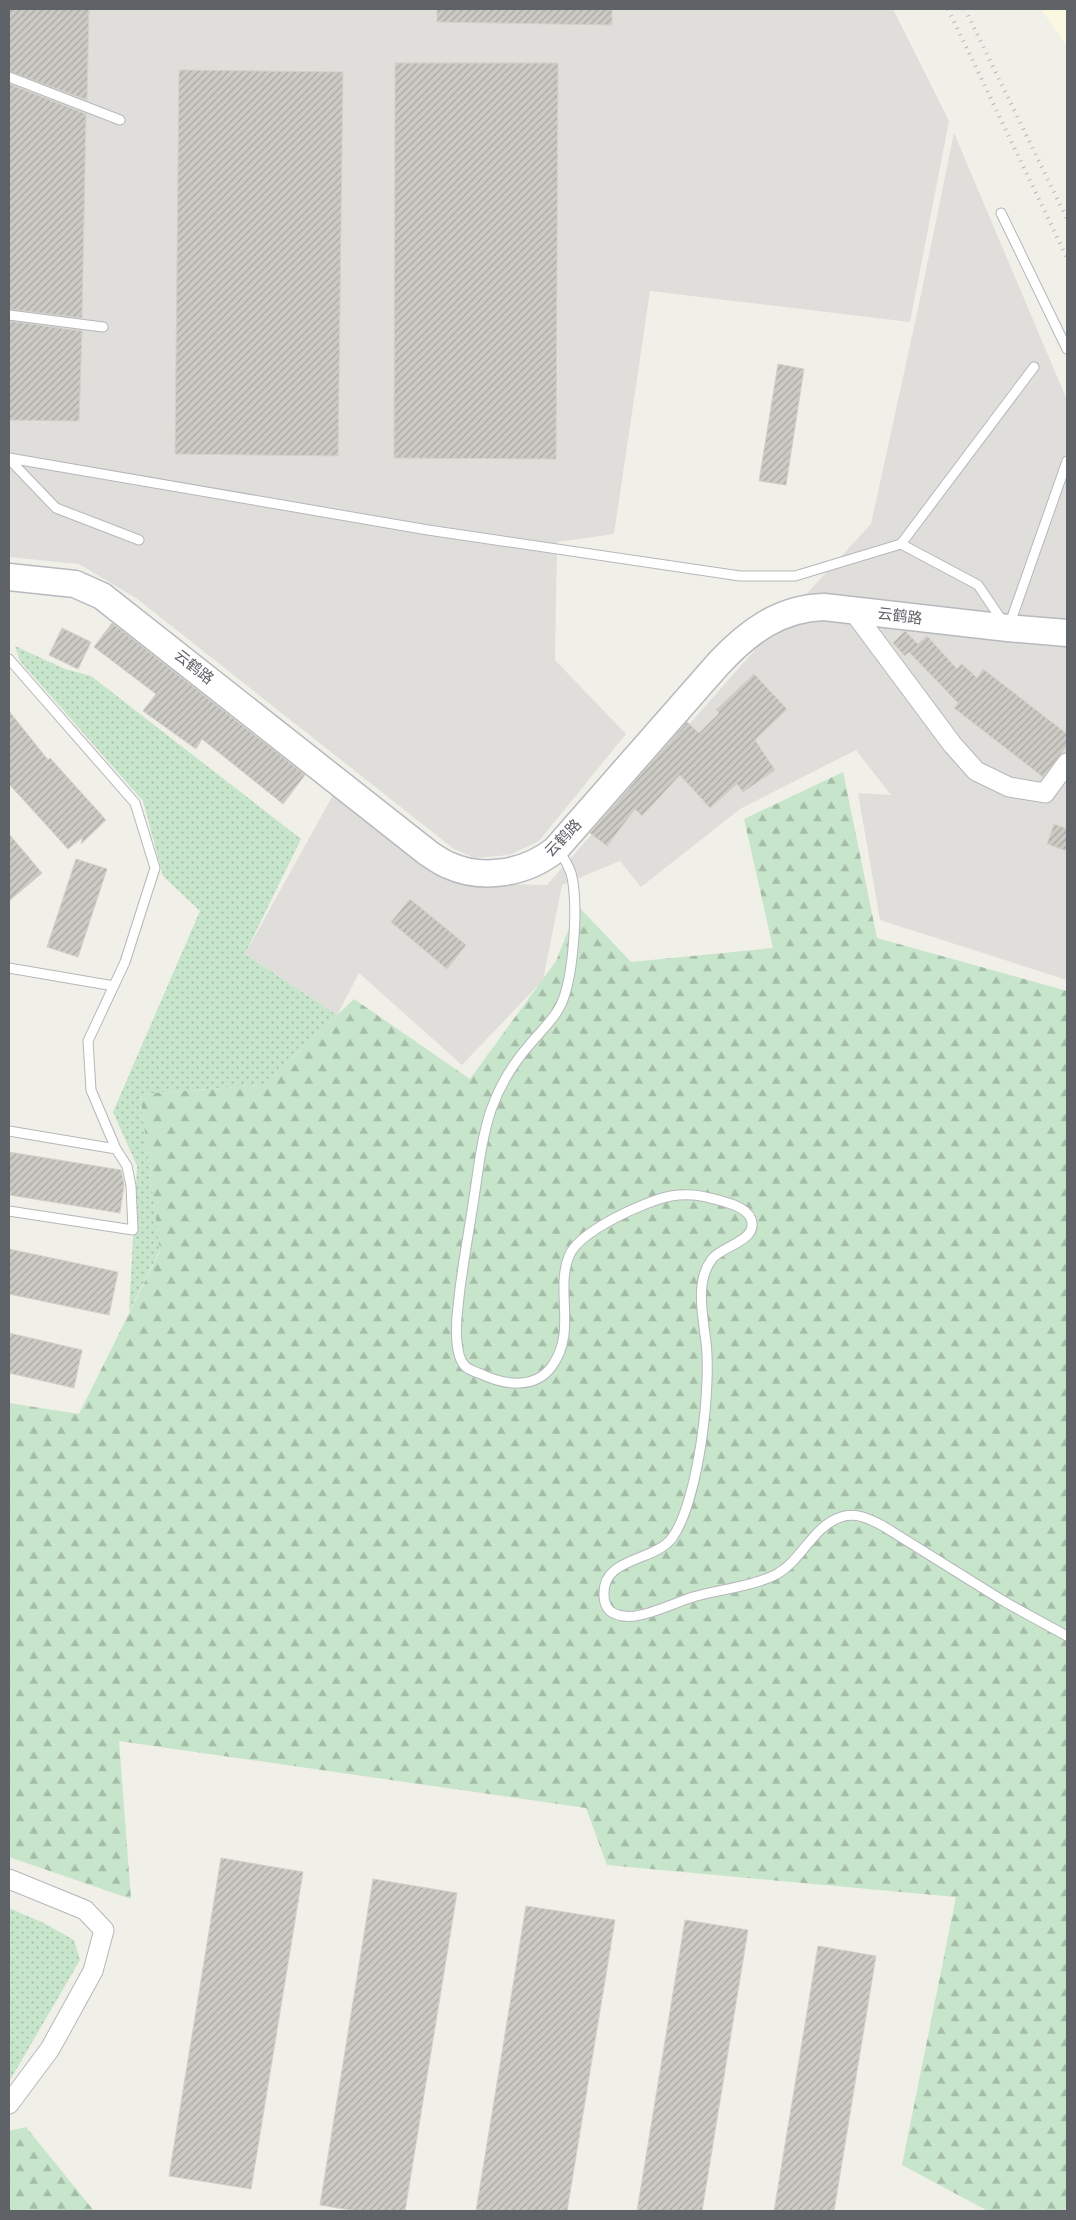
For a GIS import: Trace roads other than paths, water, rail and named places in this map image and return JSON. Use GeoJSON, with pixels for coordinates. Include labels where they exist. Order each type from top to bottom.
{"type":"FeatureCollection","features":[{"type":"Feature","properties":{"kind":"street","name":"云鹤路"},"geometry":{"type":"LineString","coordinates":[[9,577],[75,584],[102,596],[428,853],[448,865],[479,872],[511,871],[541,861],[557,848],[689,694],[735,646],[760,626],[777,616],[800,609],[824,607],[1067,633]]}},
{"type":"Feature","properties":{"kind":"street"},"geometry":{"type":"LineString","coordinates":[[853,611],[952,744],[976,771],[1009,787],[1044,793],[1067,763]]}},
{"type":"Feature","properties":{"kind":"street"},"geometry":{"type":"LineString","coordinates":[[9,1879],[85,1910],[104,1930],[93,1971],[50,2049],[9,2104]]}},
{"type":"Feature","properties":{"kind":"lane"},"geometry":{"type":"LineString","coordinates":[[9,77],[120,120]]}},
{"type":"Feature","properties":{"kind":"lane"},"geometry":{"type":"LineString","coordinates":[[1001,213],[1067,349]]}},
{"type":"Feature","properties":{"kind":"lane"},"geometry":{"type":"LineString","coordinates":[[9,315],[103,327]]}},
{"type":"Feature","properties":{"kind":"lane"},"geometry":{"type":"LineString","coordinates":[[9,459],[428,530],[740,576],[795,576],[901,544],[1034,367]]}},
{"type":"Feature","properties":{"kind":"lane"},"geometry":{"type":"LineString","coordinates":[[9,459],[56,508],[139,540]]}},
{"type":"Feature","properties":{"kind":"lane"},"geometry":{"type":"LineString","coordinates":[[1008,628],[1067,460]]}},
{"type":"Feature","properties":{"kind":"lane"},"geometry":{"type":"LineString","coordinates":[[901,544],[978,585],[1008,628]]}},
{"type":"Feature","properties":{"kind":"lane"},"geometry":{"type":"LineString","coordinates":[[9,658],[135,803],[155,868],[125,962],[88,1041],[91,1090],[116,1149],[127,1166],[131,1186],[133,1230],[9,1211]]}},
{"type":"Feature","properties":{"kind":"lane"},"geometry":{"type":"LineString","coordinates":[[557,848],[568,865],[574,891],[574,927],[566,991],[558,1011],[522,1053],[505,1078],[488,1119],[458,1307],[457,1336],[462,1362],[465,1366],[480,1374],[503,1382],[531,1382],[546,1373],[557,1357],[563,1338],[566,1317],[565,1273],[570,1254],[578,1242],[637,1207],[669,1196],[692,1194],[742,1209],[750,1216],[752,1222],[746,1236],[714,1255],[707,1267],[703,1282],[701,1307],[707,1351],[707,1390],[696,1466],[682,1520],[671,1539],[659,1550],[621,1565],[610,1574],[606,1582],[604,1602],[609,1609],[622,1616],[642,1615],[695,1596],[771,1576],[788,1565],[831,1522],[852,1515],[864,1517],[883,1526],[1005,1602],[1067,1636]]}},
{"type":"Feature","properties":{"kind":"lane"},"geometry":{"type":"LineString","coordinates":[[9,968],[114,986]]}},
{"type":"Feature","properties":{"kind":"lane"},"geometry":{"type":"LineString","coordinates":[[9,1131],[116,1149]]}},
{"type":"Feature","properties":{"kind":"railway"},"geometry":{"type":"LineString","coordinates":[[948,9],[1067,258]]}},
{"type":"Feature","properties":{"kind":"railway"},"geometry":{"type":"LineString","coordinates":[[965,9],[1067,219]]}}]}
